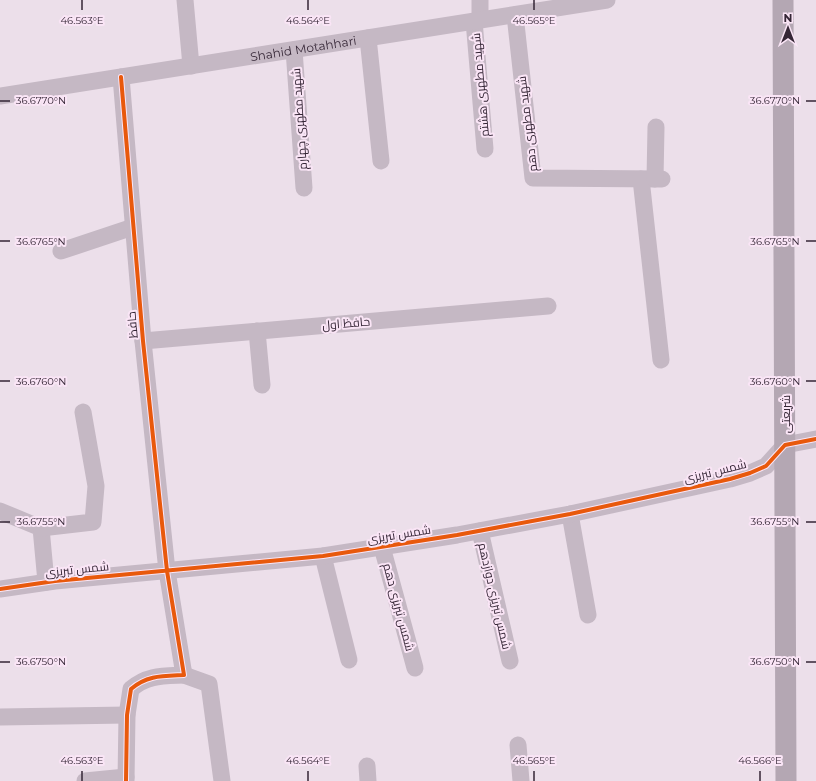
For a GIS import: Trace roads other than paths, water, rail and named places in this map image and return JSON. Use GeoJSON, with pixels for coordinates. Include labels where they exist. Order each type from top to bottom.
{"type":"FeatureCollection","features":[{"type":"Feature","properties":{"kind":"main road","name":"شریعتی"},"geometry":{"type":"LineString","coordinates":[[783,0],[785,781]]}},
{"type":"Feature","properties":{"kind":"street"},"geometry":{"type":"LineString","coordinates":[[185,0],[191,66]]}},
{"type":"Feature","properties":{"kind":"street","name":"شهید مطهری هشتم"},"geometry":{"type":"LineString","coordinates":[[480,0],[477,21],[485,149]]}},
{"type":"Feature","properties":{"kind":"street","name":"Shahid Motahhari"},"geometry":{"type":"LineString","coordinates":[[0,96],[607,0]]}},
{"type":"Feature","properties":{"kind":"street","name":"شهید مطهری دهم"},"geometry":{"type":"LineString","coordinates":[[515,14],[533,178],[653,179]]}},
{"type":"Feature","properties":{"kind":"street"},"geometry":{"type":"LineString","coordinates":[[368,38],[381,161]]}},
{"type":"Feature","properties":{"kind":"street","name":"شهید مطهری چهارم"},"geometry":{"type":"LineString","coordinates":[[294,50],[304,188]]}},
{"type":"Feature","properties":{"kind":"street","name":"حافظ"},"geometry":{"type":"LineString","coordinates":[[121,77],[143,341],[167,571],[184,675]]}},
{"type":"Feature","properties":{"kind":"street"},"geometry":{"type":"LineString","coordinates":[[656,127],[653,179],[661,360]]}},
{"type":"Feature","properties":{"kind":"street"},"geometry":{"type":"LineString","coordinates":[[62,252],[133,227]]}},
{"type":"Feature","properties":{"kind":"street","name":"حافظ اول"},"geometry":{"type":"LineString","coordinates":[[143,341],[548,306]]}},
{"type":"Feature","properties":{"kind":"street"},"geometry":{"type":"LineString","coordinates":[[257,331],[262,385]]}},
{"type":"Feature","properties":{"kind":"street"},"geometry":{"type":"LineString","coordinates":[[0,511],[41,528],[93,522],[96,486],[83,412]]}},
{"type":"Feature","properties":{"kind":"street"},"geometry":{"type":"LineString","coordinates":[[785,445],[816,439]]}},
{"type":"Feature","properties":{"kind":"street","name":"شمس تبریزی"},"geometry":{"type":"LineString","coordinates":[[0,589],[46,582],[324,556],[480,531],[570,514],[750,473],[766,466],[785,445]]}},
{"type":"Feature","properties":{"kind":"street"},"geometry":{"type":"LineString","coordinates":[[570,514],[588,615]]}},
{"type":"Feature","properties":{"kind":"street"},"geometry":{"type":"LineString","coordinates":[[41,528],[46,582]]}},
{"type":"Feature","properties":{"kind":"street","name":"شمس تبریزی دوازدهم"},"geometry":{"type":"LineString","coordinates":[[480,531],[510,661]]}},
{"type":"Feature","properties":{"kind":"street","name":"شمس تبریزی دهم"},"geometry":{"type":"LineString","coordinates":[[382,547],[415,668]]}},
{"type":"Feature","properties":{"kind":"street"},"geometry":{"type":"LineString","coordinates":[[324,556],[349,660]]}},
{"type":"Feature","properties":{"kind":"street"},"geometry":{"type":"LineString","coordinates":[[85,781],[126,779],[127,715],[131,689],[140,681],[158,676],[184,675],[208,684],[222,781]]}},
{"type":"Feature","properties":{"kind":"street"},"geometry":{"type":"LineString","coordinates":[[0,717],[127,715]]}},
{"type":"Feature","properties":{"kind":"street"},"geometry":{"type":"LineString","coordinates":[[518,745],[520,781]]}}]}
